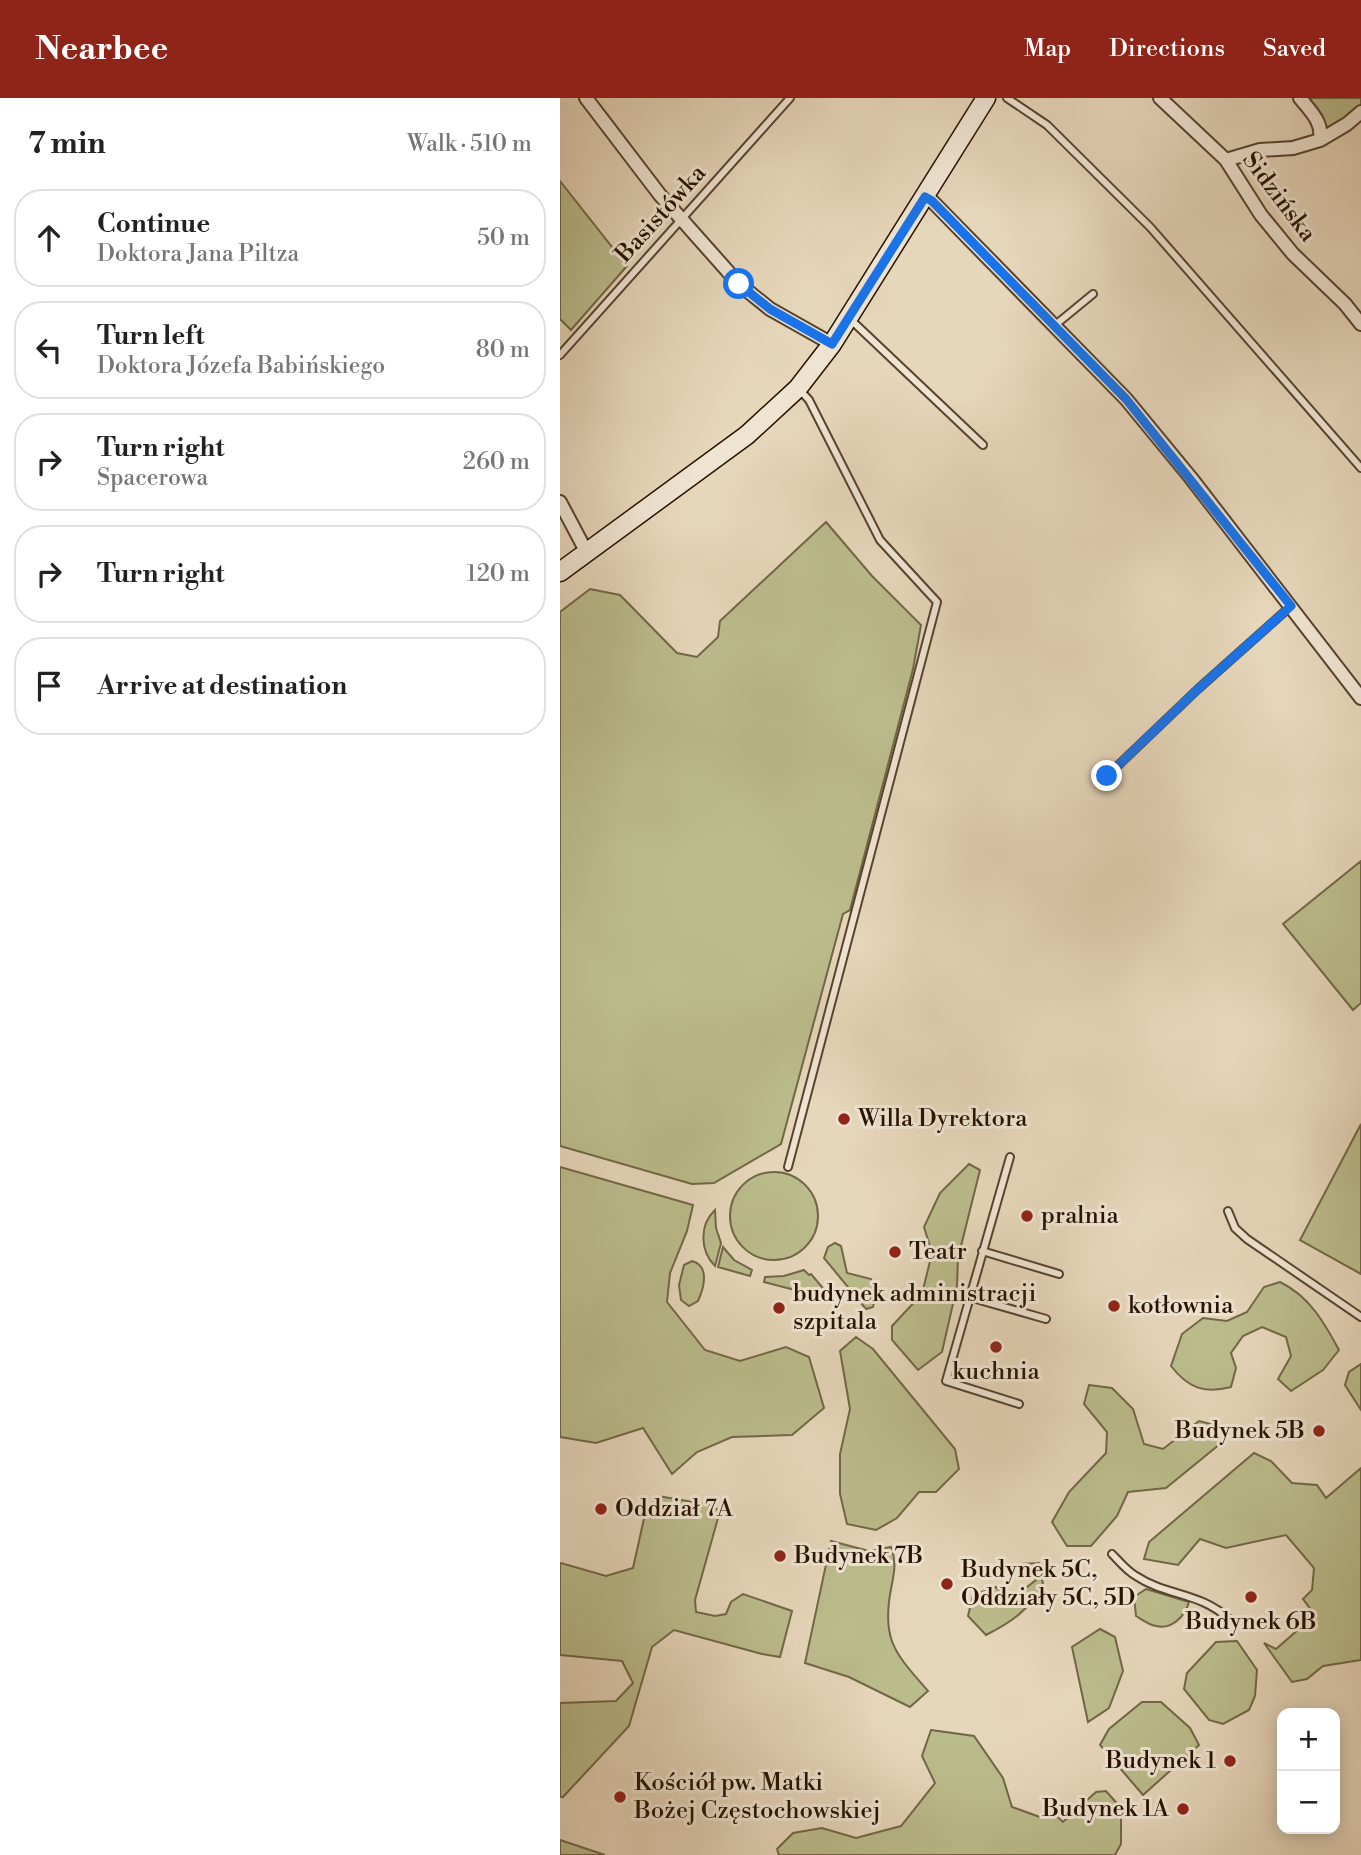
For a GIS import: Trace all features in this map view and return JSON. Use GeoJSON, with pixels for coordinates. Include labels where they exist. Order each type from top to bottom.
{"type":"FeatureCollection","features":[{"type":"Feature","properties":{"kind":"street"},"geometry":{"type":"LineString","coordinates":[[586,98],[622,148],[681,220],[754,298],[832,344]]}},
{"type":"Feature","properties":{"kind":"street"},"geometry":{"type":"LineString","coordinates":[[560,572],[747,435],[798,388],[832,344],[986,98]]}},
{"type":"Feature","properties":{"kind":"street","name":"Sidzińska"},"geometry":{"type":"LineString","coordinates":[[1160,98],[1226,160],[1261,215],[1293,254],[1345,304],[1361,324]]}},
{"type":"Feature","properties":{"kind":"street"},"geometry":{"type":"LineString","coordinates":[[1300,98],[1318,120],[1322,130],[1320,140]]}},
{"type":"Feature","properties":{"kind":"street"},"geometry":{"type":"LineString","coordinates":[[1226,160],[1260,150],[1293,148],[1320,140],[1361,112]]}},
{"type":"Feature","properties":{"kind":"street"},"geometry":{"type":"LineString","coordinates":[[925,197],[932,201],[1126,399],[1361,698]]}},
{"type":"Feature","properties":{"kind":"street"},"geometry":{"type":"LineString","coordinates":[[560,502],[587,553]]}},
{"type":"Feature","properties":{"kind":"lane","name":"Basistówka"},"geometry":{"type":"LineString","coordinates":[[561,353],[790,98]]}},
{"type":"Feature","properties":{"kind":"lane"},"geometry":{"type":"LineString","coordinates":[[1007,98],[1047,125],[1150,227],[1361,468]]}},
{"type":"Feature","properties":{"kind":"lane"},"geometry":{"type":"LineString","coordinates":[[1054,326],[1093,294]]}},
{"type":"Feature","properties":{"kind":"lane"},"geometry":{"type":"LineString","coordinates":[[848,318],[983,445]]}},
{"type":"Feature","properties":{"kind":"lane"},"geometry":{"type":"LineString","coordinates":[[788,1167],[937,602],[880,540],[809,400],[798,388]]}},
{"type":"Feature","properties":{"kind":"lane"},"geometry":{"type":"LineString","coordinates":[[1107,776],[1160,724],[1291,606]]}},
{"type":"Feature","properties":{"kind":"lane"},"geometry":{"type":"LineString","coordinates":[[1010,1157],[946,1381],[1019,1404]]}},
{"type":"Feature","properties":{"kind":"lane"},"geometry":{"type":"LineString","coordinates":[[1228,1211],[1235,1228],[1247,1239],[1361,1317]]}},
{"type":"Feature","properties":{"kind":"lane"},"geometry":{"type":"LineString","coordinates":[[982,1251],[1059,1273]]}},
{"type":"Feature","properties":{"kind":"lane"},"geometry":{"type":"LineString","coordinates":[[969,1297],[1046,1318]]}},
{"type":"Feature","properties":{"kind":"lane"},"geometry":{"type":"LineString","coordinates":[[1112,1554],[1135,1576],[1215,1606],[1229,1619]]}},
{"type":"Feature","properties":{"kind":"green space"},"geometry":{"type":"Polygon","coordinates":[[[1306,98],[1361,98],[1361,106],[1335,128],[1326,129],[1306,98]]]}},
{"type":"Feature","properties":{"kind":"green space"},"geometry":{"type":"Polygon","coordinates":[[[560,181],[627,266],[571,330],[560,319],[560,181]]]}},
{"type":"Feature","properties":{"kind":"green space"},"geometry":{"type":"Polygon","coordinates":[[[826,522],[872,576],[921,625],[913,669],[850,910],[843,914],[781,1144],[714,1183],[692,1184],[560,1146],[560,612],[590,589],[620,595],[677,653],[697,657],[718,637],[720,621],[826,522]]]}},
{"type":"Feature","properties":{"kind":"green space"},"geometry":{"type":"Polygon","coordinates":[[[1361,861],[1361,1003],[1353,1010],[1283,924],[1361,861]]]}},
{"type":"Feature","properties":{"kind":"green space"},"geometry":{"type":"Polygon","coordinates":[[[1361,1124],[1361,1274],[1300,1240],[1361,1124]]]}},
{"type":"Feature","properties":{"kind":"green space"},"geometry":{"type":"Polygon","coordinates":[[[969,1164],[980,1170],[958,1258],[957,1286],[942,1352],[918,1370],[892,1340],[892,1326],[922,1294],[932,1253],[924,1227],[940,1193],[969,1164]]]}},
{"type":"Feature","properties":{"kind":"green space"},"geometry":{"type":"Polygon","coordinates":[[[560,1167],[693,1205],[687,1231],[670,1273],[667,1302],[705,1350],[740,1361],[786,1347],[809,1357],[824,1408],[792,1435],[732,1437],[697,1452],[672,1474],[643,1428],[596,1443],[560,1437],[560,1167]]]}},
{"type":"Feature","properties":{"kind":"green space"},"geometry":{"type":"Polygon","coordinates":[[[774,1172],[799,1179],[811,1191],[818,1216],[811,1241],[799,1253],[774,1260],[749,1253],[737,1241],[730,1216],[737,1191],[749,1179],[774,1172]]]}},
{"type":"Feature","properties":{"kind":"green space"},"geometry":{"type":"Polygon","coordinates":[[[715,1210],[716,1228],[721,1243],[715,1266],[706,1253],[703,1238],[706,1223],[715,1210]]]}},
{"type":"Feature","properties":{"kind":"green space"},"geometry":{"type":"Polygon","coordinates":[[[835,1243],[841,1246],[847,1273],[871,1279],[876,1293],[873,1307],[866,1309],[824,1258],[828,1247],[835,1243]]]}},
{"type":"Feature","properties":{"kind":"green space"},"geometry":{"type":"Polygon","coordinates":[[[723,1247],[734,1260],[752,1270],[750,1276],[718,1267],[723,1247]]]}},
{"type":"Feature","properties":{"kind":"green space"},"geometry":{"type":"Polygon","coordinates":[[[692,1261],[701,1268],[704,1278],[698,1301],[689,1306],[681,1300],[679,1285],[684,1265],[692,1261]]]}},
{"type":"Feature","properties":{"kind":"green space"},"geometry":{"type":"Polygon","coordinates":[[[804,1270],[811,1274],[833,1300],[764,1282],[765,1277],[784,1276],[804,1270]]]}},
{"type":"Feature","properties":{"kind":"green space"},"geometry":{"type":"Polygon","coordinates":[[[1280,1282],[1307,1302],[1339,1350],[1323,1370],[1291,1391],[1278,1379],[1291,1356],[1286,1337],[1262,1327],[1243,1336],[1231,1353],[1236,1368],[1231,1387],[1213,1390],[1197,1387],[1184,1380],[1171,1366],[1182,1334],[1203,1318],[1227,1321],[1247,1312],[1264,1287],[1280,1282]]]}},
{"type":"Feature","properties":{"kind":"green space"},"geometry":{"type":"Polygon","coordinates":[[[856,1337],[873,1349],[955,1449],[959,1469],[936,1492],[919,1492],[897,1518],[876,1530],[847,1524],[840,1494],[840,1454],[850,1409],[840,1351],[856,1337]]]}},
{"type":"Feature","properties":{"kind":"green space"},"geometry":{"type":"Polygon","coordinates":[[[1361,1364],[1361,1410],[1345,1385],[1349,1372],[1361,1364]]]}},
{"type":"Feature","properties":{"kind":"green space"},"geometry":{"type":"Polygon","coordinates":[[[1089,1385],[1112,1388],[1133,1409],[1144,1444],[1163,1449],[1199,1421],[1223,1427],[1220,1444],[1166,1488],[1128,1492],[1117,1516],[1091,1546],[1067,1546],[1052,1522],[1069,1492],[1106,1453],[1107,1432],[1084,1404],[1089,1385]]]}},
{"type":"Feature","properties":{"kind":"green space"},"geometry":{"type":"Polygon","coordinates":[[[1254,1453],[1271,1461],[1292,1483],[1317,1485],[1326,1498],[1361,1468],[1361,1660],[1323,1666],[1307,1679],[1292,1682],[1264,1643],[1276,1649],[1315,1615],[1303,1599],[1312,1590],[1314,1568],[1286,1535],[1226,1548],[1200,1539],[1178,1565],[1144,1559],[1149,1542],[1254,1453]]]}},
{"type":"Feature","properties":{"kind":"green space"},"geometry":{"type":"Polygon","coordinates":[[[658,1496],[710,1505],[720,1511],[695,1600],[696,1612],[715,1616],[726,1614],[731,1602],[743,1594],[792,1611],[780,1657],[674,1630],[652,1647],[629,1726],[563,1797],[560,1797],[560,1703],[616,1701],[633,1683],[622,1661],[560,1655],[560,1564],[606,1576],[633,1568],[645,1514],[658,1496]]]}},
{"type":"Feature","properties":{"kind":"green space"},"geometry":{"type":"Polygon","coordinates":[[[831,1541],[869,1551],[891,1547],[894,1568],[888,1607],[890,1634],[907,1667],[928,1691],[910,1707],[849,1677],[805,1663],[831,1541]]]}},
{"type":"Feature","properties":{"kind":"green space"},"geometry":{"type":"Polygon","coordinates":[[[1039,1563],[1043,1584],[1032,1601],[1012,1620],[986,1635],[968,1616],[973,1595],[996,1587],[1009,1601],[1036,1580],[1022,1564],[1039,1563]]]}},
{"type":"Feature","properties":{"kind":"green space"},"geometry":{"type":"Polygon","coordinates":[[[1146,1589],[1189,1602],[1181,1617],[1172,1624],[1162,1627],[1151,1624],[1136,1616],[1134,1597],[1146,1589]]]}},
{"type":"Feature","properties":{"kind":"green space"},"geometry":{"type":"Polygon","coordinates":[[[1100,1629],[1115,1637],[1123,1671],[1109,1708],[1088,1722],[1072,1647],[1100,1629]]]}},
{"type":"Feature","properties":{"kind":"green space"},"geometry":{"type":"Polygon","coordinates":[[[1237,1641],[1257,1670],[1255,1696],[1249,1710],[1223,1724],[1209,1720],[1184,1689],[1187,1673],[1216,1642],[1237,1641]]]}},
{"type":"Feature","properties":{"kind":"green space"},"geometry":{"type":"Polygon","coordinates":[[[1142,1702],[1161,1702],[1190,1728],[1199,1745],[1143,1795],[1100,1745],[1109,1729],[1142,1702]]]}},
{"type":"Feature","properties":{"kind":"green space"},"geometry":{"type":"Polygon","coordinates":[[[931,1730],[974,1736],[1003,1778],[1012,1807],[1040,1817],[1049,1809],[1063,1822],[1096,1792],[1106,1791],[1121,1808],[1121,1844],[1115,1855],[779,1855],[777,1849],[793,1833],[822,1828],[856,1838],[901,1826],[935,1783],[922,1756],[931,1730]]]}},
{"type":"Feature","properties":{"kind":"green space"},"geometry":{"type":"Polygon","coordinates":[[[560,1840],[605,1855],[560,1855],[560,1840]]]}},
{"type":"Feature","properties":{"kind":"place","name":"Willa Dyrektora"},"geometry":{"type":"Point","coordinates":[844,1119]}},
{"type":"Feature","properties":{"kind":"place","name":"pralnia"},"geometry":{"type":"Point","coordinates":[1027,1216]}},
{"type":"Feature","properties":{"kind":"place","name":"Teatr"},"geometry":{"type":"Point","coordinates":[895,1252]}},
{"type":"Feature","properties":{"kind":"place","name":"kotłownia"},"geometry":{"type":"Point","coordinates":[1114,1306]}},
{"type":"Feature","properties":{"kind":"place","name":"budynek administracji szpitala"},"geometry":{"type":"Point","coordinates":[779,1308]}},
{"type":"Feature","properties":{"kind":"place","name":"kuchnia"},"geometry":{"type":"Point","coordinates":[996,1347]}},
{"type":"Feature","properties":{"kind":"place","name":"Budynek 5B"},"geometry":{"type":"Point","coordinates":[1319,1431]}},
{"type":"Feature","properties":{"kind":"place","name":"Oddział 7A"},"geometry":{"type":"Point","coordinates":[601,1509]}},
{"type":"Feature","properties":{"kind":"place","name":"Budynek 7B"},"geometry":{"type":"Point","coordinates":[780,1556]}},
{"type":"Feature","properties":{"kind":"place","name":"Budynek 5C, Oddziały 5C, 5D"},"geometry":{"type":"Point","coordinates":[947,1584]}},
{"type":"Feature","properties":{"kind":"place","name":"Budynek 6B"},"geometry":{"type":"Point","coordinates":[1251,1597]}},
{"type":"Feature","properties":{"kind":"place","name":"Budynek 1"},"geometry":{"type":"Point","coordinates":[1230,1761]}},
{"type":"Feature","properties":{"kind":"place","name":"Kościół pw. Matki Bożej Częstochowskiej"},"geometry":{"type":"Point","coordinates":[620,1797]}},
{"type":"Feature","properties":{"kind":"place","name":"Budynek 1A"},"geometry":{"type":"Point","coordinates":[1183,1809]}},
{"type":"Feature","properties":{"kind":"route"},"geometry":{"type":"LineString","coordinates":[[739,284],[770,309],[832,344],[925,197],[932,201],[1126,399],[1291,606],[1151,732],[1107,776]]}}]}
